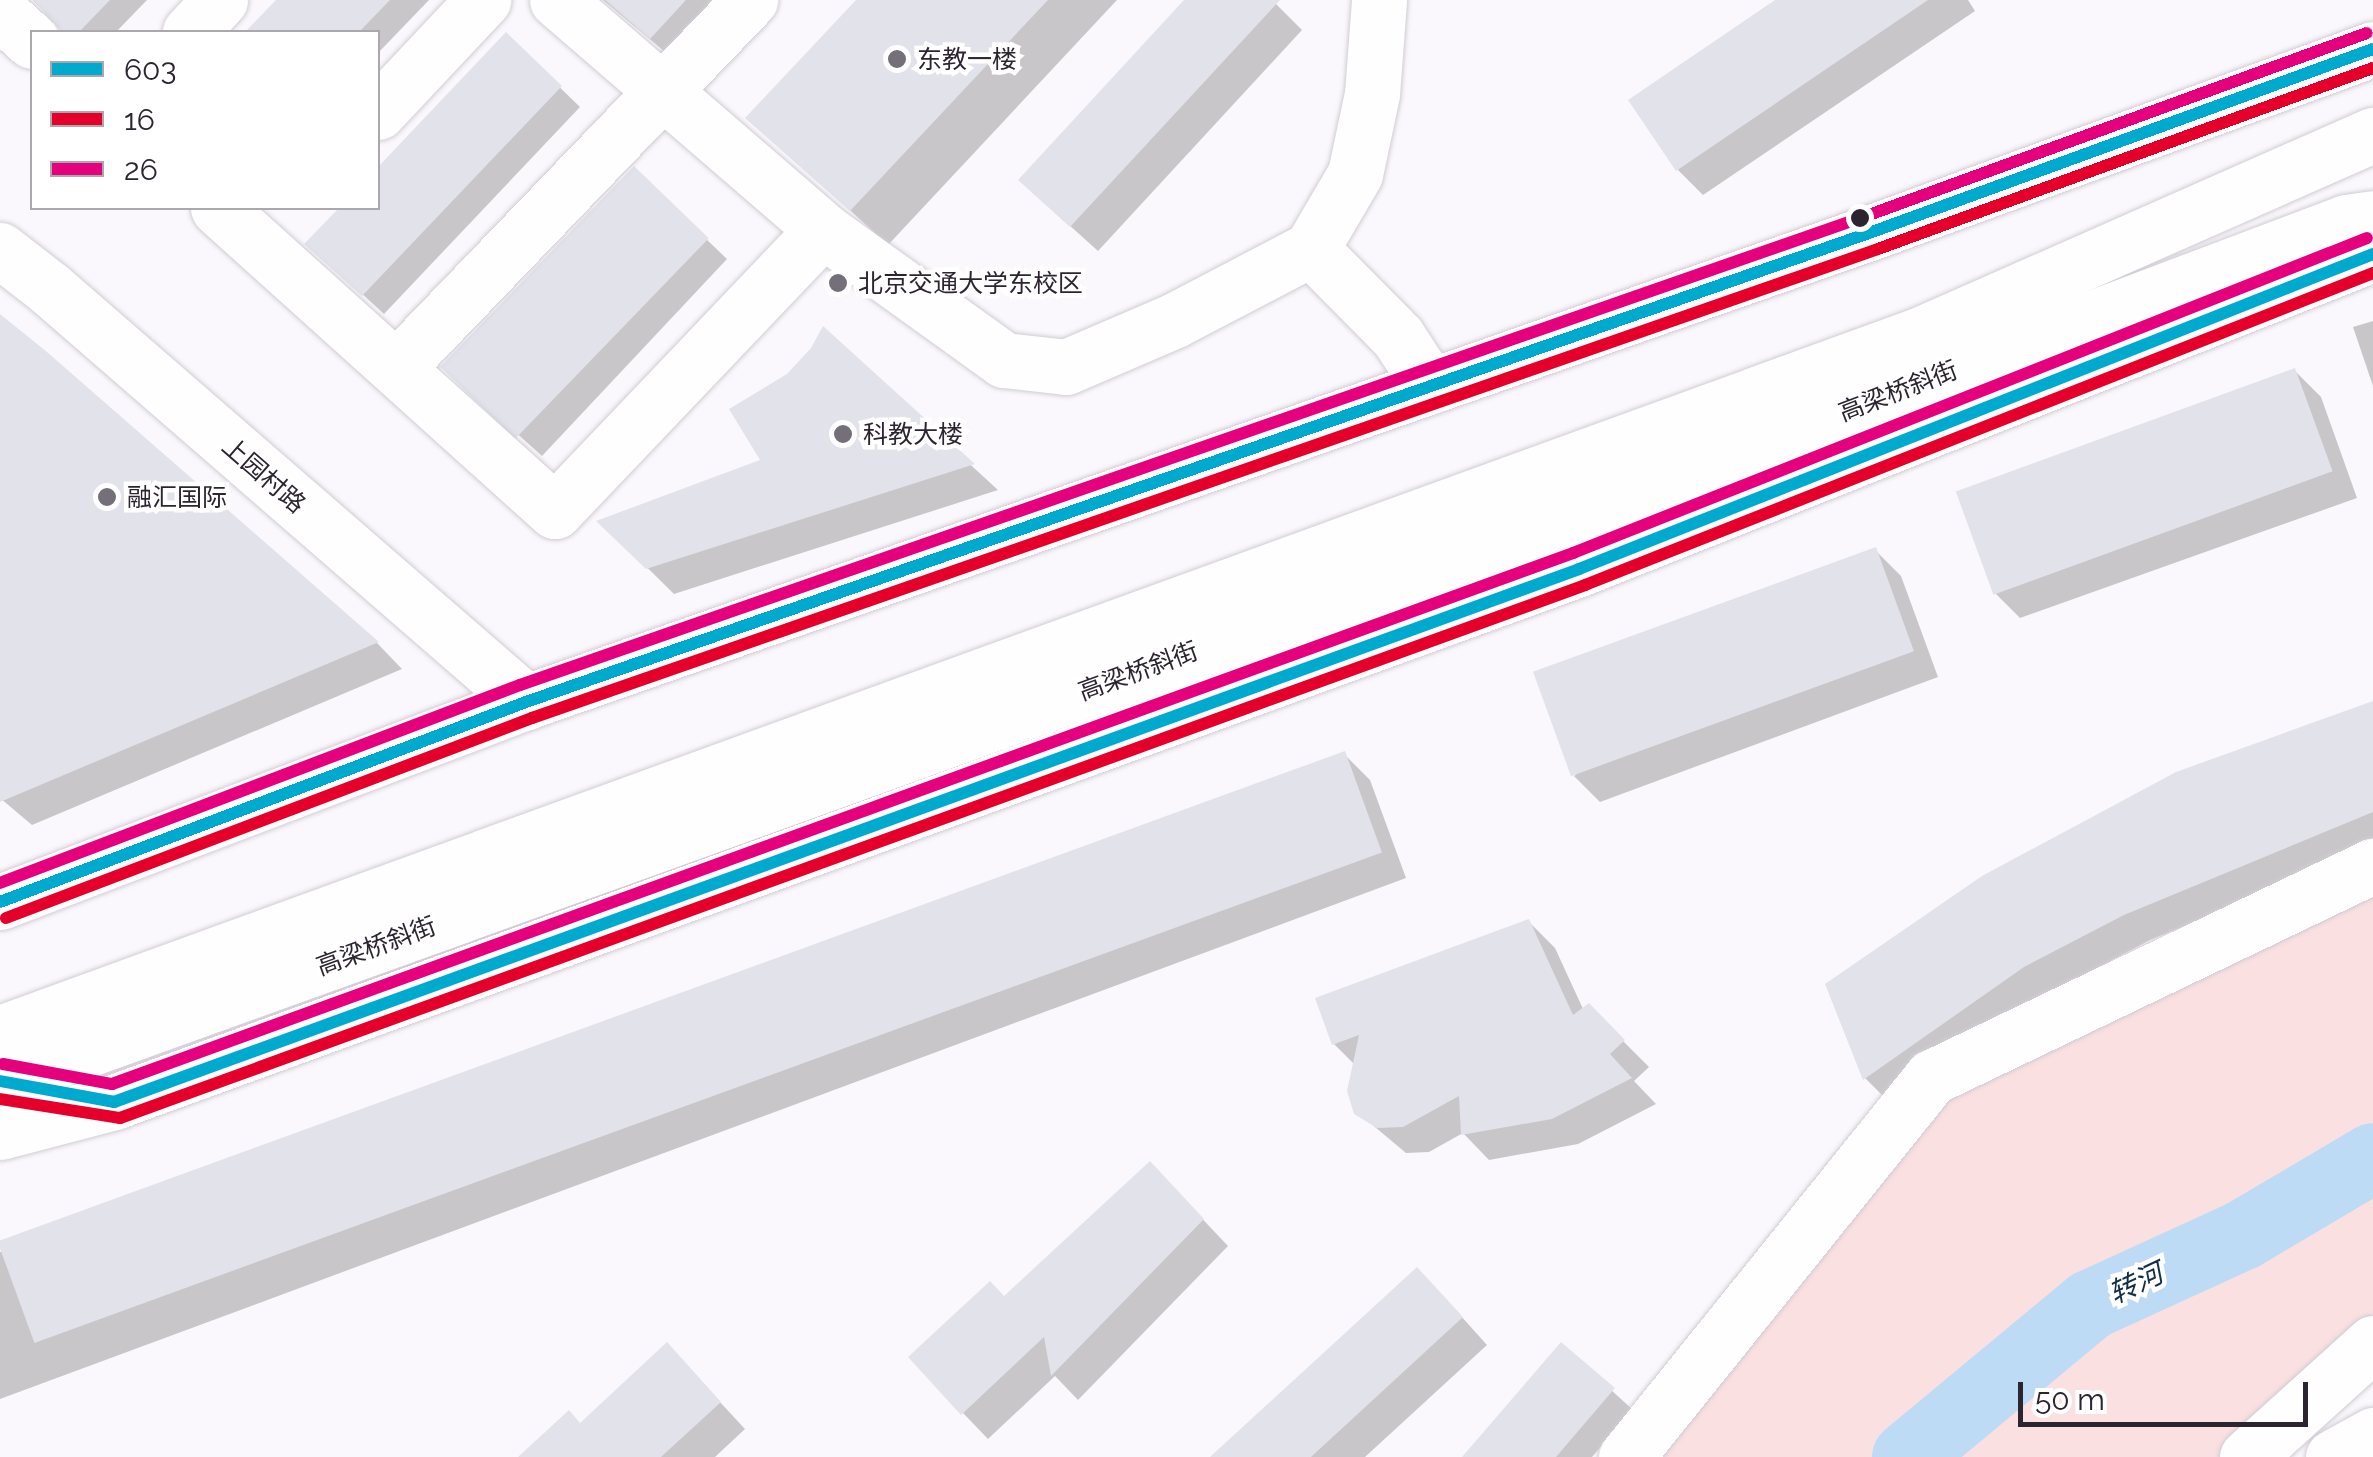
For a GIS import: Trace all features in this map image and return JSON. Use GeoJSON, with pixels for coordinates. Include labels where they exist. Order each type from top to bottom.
{"type":"FeatureCollection","features":[{"type":"Feature","properties":{"kind":"street"},"geometry":{"type":"LineString","coordinates":[[192,30],[220,0]]}},
{"type":"Feature","properties":{"kind":"street"},"geometry":{"type":"LineString","coordinates":[[380,110],[482,0]]}},
{"type":"Feature","properties":{"kind":"street"},"geometry":{"type":"LineString","coordinates":[[558,0],[824,230],[1004,360],[1066,367],[1175,320],[1311,249],[1355,174],[1372,94],[1378,0]]}},
{"type":"Feature","properties":{"kind":"street"},"geometry":{"type":"LineString","coordinates":[[396,368],[750,0]]}},
{"type":"Feature","properties":{"kind":"street"},"geometry":{"type":"LineString","coordinates":[[0,12],[30,39]]}},
{"type":"Feature","properties":{"kind":"street"},"geometry":{"type":"LineString","coordinates":[[0,902],[526,702],[1430,386],[2373,49]]}},
{"type":"Feature","properties":{"kind":"street","name":"高梁桥斜街"},"geometry":{"type":"LineString","coordinates":[[1,1082],[1918,335],[2373,135]]}},
{"type":"Feature","properties":{"kind":"street","name":"高梁桥斜街"},"geometry":{"type":"LineString","coordinates":[[1,1082],[1561,519],[2346,222],[2373,218]]}},
{"type":"Feature","properties":{"kind":"street"},"geometry":{"type":"LineString","coordinates":[[254,219],[396,368],[555,512],[824,230]]}},
{"type":"Feature","properties":{"kind":"street"},"geometry":{"type":"LineString","coordinates":[[1311,249],[1398,337],[1430,386]]}},
{"type":"Feature","properties":{"kind":"street","name":"上园村路"},"geometry":{"type":"LineString","coordinates":[[0,250],[50,288],[526,702]]}},
{"type":"Feature","properties":{"kind":"street","name":"高梁桥斜街"},"geometry":{"type":"LineString","coordinates":[[1,1082],[114,1102],[1578,568],[2373,254]]}},
{"type":"Feature","properties":{"kind":"street"},"geometry":{"type":"LineString","coordinates":[[1626,1457],[1932,1077],[2373,866]]}},
{"type":"Feature","properties":{"kind":"street"},"geometry":{"type":"LineString","coordinates":[[2247,1457],[2373,1343]]}},
{"type":"Feature","properties":{"kind":"street"},"geometry":{"type":"LineString","coordinates":[[2332,1457],[2373,1436]]}},
{"type":"Feature","properties":{"kind":"shaded area"},"geometry":{"type":"Polygon","coordinates":[[[2373,875],[2373,1366],[2272,1457],[1654,1457],[1935,1082],[2373,875]]]}},
{"type":"Feature","properties":{"kind":"building"},"geometry":{"type":"Polygon","coordinates":[[[33,0],[110,0],[81,30],[60,30],[33,0]]]}},
{"type":"Feature","properties":{"kind":"building"},"geometry":{"type":"Polygon","coordinates":[[[276,0],[390,0],[361,30],[247,30],[276,0]]]}},
{"type":"Feature","properties":{"kind":"building"},"geometry":{"type":"Polygon","coordinates":[[[605,0],[686,0],[650,39],[605,0]]]}},
{"type":"Feature","properties":{"kind":"building","name":"东教一楼"},"geometry":{"type":"Polygon","coordinates":[[[856,0],[1048,0],[850,211],[745,118],[856,0]]]}},
{"type":"Feature","properties":{"kind":"building"},"geometry":{"type":"Polygon","coordinates":[[[1184,0],[1280,0],[1070,227],[1018,180],[1184,0]]]}},
{"type":"Feature","properties":{"kind":"building"},"geometry":{"type":"Polygon","coordinates":[[[1775,0],[1928,0],[1676,171],[1628,100],[1775,0]]]}},
{"type":"Feature","properties":{"kind":"building"},"geometry":{"type":"Polygon","coordinates":[[[506,32],[562,86],[362,296],[304,244],[337,210],[380,210],[380,165],[506,32]]]}},
{"type":"Feature","properties":{"kind":"building"},"geometry":{"type":"Polygon","coordinates":[[[634,166],[709,238],[515,439],[440,367],[634,166]]]}},
{"type":"Feature","properties":{"kind":"building","name":"融汇国际"},"geometry":{"type":"Polygon","coordinates":[[[0,314],[47,352],[379,642],[0,802],[0,314]]]}},
{"type":"Feature","properties":{"kind":"building","name":"科教大楼"},"geometry":{"type":"Polygon","coordinates":[[[823,326],[975,464],[646,569],[596,521],[760,460],[729,409],[787,374],[811,348],[823,326]]]}},
{"type":"Feature","properties":{"kind":"building"},"geometry":{"type":"Polygon","coordinates":[[[2295,368],[2333,471],[1993,595],[1956,491],[2295,368]]]}},
{"type":"Feature","properties":{"kind":"building"},"geometry":{"type":"Polygon","coordinates":[[[1876,547],[1914,651],[1571,776],[1533,672],[1876,547]]]}},
{"type":"Feature","properties":{"kind":"building"},"geometry":{"type":"Polygon","coordinates":[[[2373,701],[2373,812],[2124,915],[2024,967],[1863,1080],[1825,984],[1982,876],[2176,772],[2373,701]]]}},
{"type":"Feature","properties":{"kind":"building"},"geometry":{"type":"Polygon","coordinates":[[[1345,751],[1382,852],[34,1343],[0,1241],[1345,751]]]}},
{"type":"Feature","properties":{"kind":"building"},"geometry":{"type":"Polygon","coordinates":[[[1529,919],[1573,1015],[1589,1003],[1625,1040],[1610,1054],[1632,1078],[1552,1119],[1461,1135],[1459,1096],[1403,1127],[1377,1128],[1354,1114],[1347,1091],[1359,1035],[1332,1045],[1315,998],[1529,919]]]}},
{"type":"Feature","properties":{"kind":"building"},"geometry":{"type":"Polygon","coordinates":[[[1150,1161],[1204,1219],[1051,1376],[1044,1337],[961,1415],[908,1357],[990,1281],[1004,1296],[1150,1161]]]}},
{"type":"Feature","properties":{"kind":"building"},"geometry":{"type":"Polygon","coordinates":[[[1417,1267],[1463,1317],[1311,1457],[1210,1457],[1417,1267]]]}},
{"type":"Feature","properties":{"kind":"building"},"geometry":{"type":"Polygon","coordinates":[[[667,1342],[721,1402],[661,1457],[518,1457],[569,1410],[580,1423],[667,1342]]]}},
{"type":"Feature","properties":{"kind":"building"},"geometry":{"type":"Polygon","coordinates":[[[1561,1342],[1615,1388],[1556,1457],[1462,1457],[1561,1342]]]}},
{"type":"Feature","properties":{"kind":"waterway","name":"转河"},"geometry":{"type":"LineString","coordinates":[[1907,1457],[2090,1305],[2243,1235],[2373,1158]]}},
{"type":"Feature","properties":{"kind":"transit line","name":"26"},"geometry":{"type":"LineString","coordinates":[[0,883],[520,685],[1866,216],[2367,33]]}},
{"type":"Feature","properties":{"kind":"transit line","name":"603"},"geometry":{"type":"LineString","coordinates":[[0,902],[526,702],[1872,232],[2373,49]]}},
{"type":"Feature","properties":{"kind":"transit line","name":"16"},"geometry":{"type":"LineString","coordinates":[[6,918],[532,718],[1878,249],[2373,68]]}},
{"type":"Feature","properties":{"kind":"transit line","name":"26"},"geometry":{"type":"LineString","coordinates":[[3,1064],[112,1084],[1573,553],[2367,238]]}},
{"type":"Feature","properties":{"kind":"transit line","name":"603"},"geometry":{"type":"LineString","coordinates":[[0,1081],[114,1102],[1579,569],[2373,254]]}},
{"type":"Feature","properties":{"kind":"transit line","name":"16"},"geometry":{"type":"LineString","coordinates":[[0,1099],[120,1118],[1585,585],[2373,273]]}},
{"type":"Feature","properties":{"kind":"place","name":"东教一楼"},"geometry":{"type":"Point","coordinates":[897,59]}},
{"type":"Feature","properties":{"kind":"place","name":"北京交通大学东校区"},"geometry":{"type":"Point","coordinates":[838,283]}},
{"type":"Feature","properties":{"kind":"place","name":"科教大楼"},"geometry":{"type":"Point","coordinates":[843,434]}},
{"type":"Feature","properties":{"kind":"place","name":"融汇国际"},"geometry":{"type":"Point","coordinates":[107,497]}}]}
